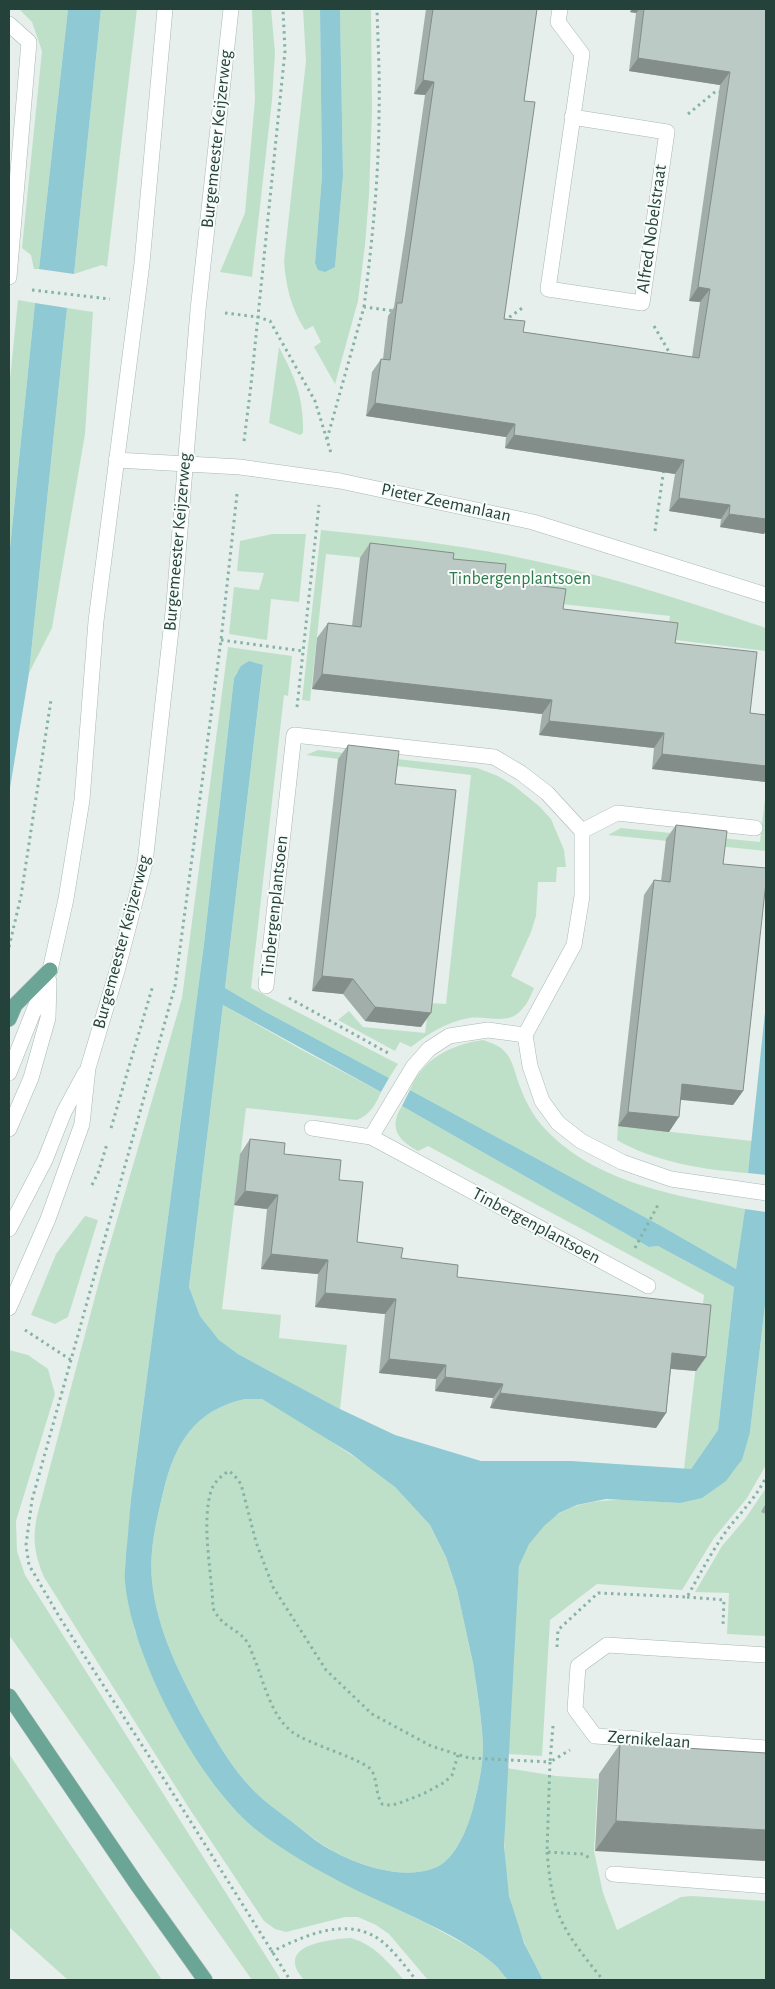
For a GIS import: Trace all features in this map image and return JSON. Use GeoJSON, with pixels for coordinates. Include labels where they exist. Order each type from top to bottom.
{"type":"FeatureCollection","features":[{"type":"Feature","properties":{"kind":"main road"},"geometry":{"type":"LineString","coordinates":[[9,1019],[15,1006],[50,970]]}},
{"type":"Feature","properties":{"kind":"main road"},"geometry":{"type":"LineString","coordinates":[[9,1683],[31,1730]]}},
{"type":"Feature","properties":{"kind":"main road"},"geometry":{"type":"LineString","coordinates":[[9,1696],[138,1886],[205,1980]]}},
{"type":"Feature","properties":{"kind":"main road"},"geometry":{"type":"LineString","coordinates":[[9,1709],[31,1730]]}},
{"type":"Feature","properties":{"kind":"street"},"geometry":{"type":"LineString","coordinates":[[9,1073],[50,970],[66,899],[82,800],[96,621],[142,263],[165,9]]}},
{"type":"Feature","properties":{"kind":"street","name":"Burgemeester Keijzerweg"},"geometry":{"type":"LineString","coordinates":[[9,1308],[48,1219],[82,1124],[88,1068],[117,971],[145,863],[174,603],[198,310],[231,9]]}},
{"type":"Feature","properties":{"kind":"street"},"geometry":{"type":"LineString","coordinates":[[548,289],[582,54],[558,22],[560,9]]}},
{"type":"Feature","properties":{"kind":"street"},"geometry":{"type":"LineString","coordinates":[[9,24],[29,42],[9,277]]}},
{"type":"Feature","properties":{"kind":"street"},"geometry":{"type":"LineString","coordinates":[[572,118],[667,132]]}},
{"type":"Feature","properties":{"kind":"street","name":"Alfred Nobelstraat"},"geometry":{"type":"LineString","coordinates":[[548,289],[642,303],[667,132]]}},
{"type":"Feature","properties":{"kind":"street","name":"Pieter Zeemanlaan"},"geometry":{"type":"LineString","coordinates":[[116,460],[240,467],[340,480],[533,522],[766,595]]}},
{"type":"Feature","properties":{"kind":"street"},"geometry":{"type":"LineString","coordinates":[[294,735],[494,757],[521,773],[547,793],[582,831],[582,896],[574,945],[525,1035],[530,1066],[542,1100],[558,1123],[581,1141],[622,1162],[671,1179],[766,1193]]}},
{"type":"Feature","properties":{"kind":"street","name":"Tinbergenplantsoen"},"geometry":{"type":"LineString","coordinates":[[266,986],[294,735]]}},
{"type":"Feature","properties":{"kind":"street"},"geometry":{"type":"LineString","coordinates":[[582,831],[617,813],[755,828]]}},
{"type":"Feature","properties":{"kind":"street"},"geometry":{"type":"LineString","coordinates":[[9,1130],[31,1078],[48,1018],[50,970]]}},
{"type":"Feature","properties":{"kind":"street"},"geometry":{"type":"LineString","coordinates":[[371,1137],[413,1067],[429,1049],[448,1036],[488,1030],[525,1035]]}},
{"type":"Feature","properties":{"kind":"street","name":"Burgemeester Keijzerweg"},"geometry":{"type":"LineString","coordinates":[[9,1229],[45,1160],[64,1112],[88,1068]]}},
{"type":"Feature","properties":{"kind":"street","name":"Tinbergenplantsoen"},"geometry":{"type":"LineString","coordinates":[[312,1128],[371,1137],[648,1286]]}},
{"type":"Feature","properties":{"kind":"street","name":"Zernikelaan"},"geometry":{"type":"LineString","coordinates":[[766,1655],[607,1645],[578,1666],[575,1709],[595,1736],[766,1748]]}},
{"type":"Feature","properties":{"kind":"street"},"geometry":{"type":"LineString","coordinates":[[613,1874],[766,1886]]}},
{"type":"Feature","properties":{"kind":"path"},"geometry":{"type":"LineString","coordinates":[[283,9],[286,51],[258,317],[221,640],[175,986],[32,1500],[26,1544],[29,1564],[60,1618],[290,1980]]}},
{"type":"Feature","properties":{"kind":"path"},"geometry":{"type":"LineString","coordinates":[[326,440],[364,307],[372,242],[380,112],[377,9]]}},
{"type":"Feature","properties":{"kind":"path"},"geometry":{"type":"LineString","coordinates":[[667,132],[716,91],[724,92]]}},
{"type":"Feature","properties":{"kind":"path"},"geometry":{"type":"LineString","coordinates":[[28,289],[74,295]]}},
{"type":"Feature","properties":{"kind":"path"},"geometry":{"type":"LineString","coordinates":[[498,326],[548,289]]}},
{"type":"Feature","properties":{"kind":"path"},"geometry":{"type":"LineString","coordinates":[[642,303],[674,360]]}},
{"type":"Feature","properties":{"kind":"path"},"geometry":{"type":"LineString","coordinates":[[364,307],[402,312]]}},
{"type":"Feature","properties":{"kind":"path"},"geometry":{"type":"LineString","coordinates":[[258,317],[270,321],[310,393],[340,480]]}},
{"type":"Feature","properties":{"kind":"path"},"geometry":{"type":"LineString","coordinates":[[651,559],[664,464]]}},
{"type":"Feature","properties":{"kind":"path"},"geometry":{"type":"LineString","coordinates":[[294,735],[321,478]]}},
{"type":"Feature","properties":{"kind":"path"},"geometry":{"type":"LineString","coordinates":[[221,640],[303,651]]}},
{"type":"Feature","properties":{"kind":"path"},"geometry":{"type":"LineString","coordinates":[[9,947],[21,896],[51,700]]}},
{"type":"Feature","properties":{"kind":"path","name":"Tinbergenplantsoen"},"geometry":{"type":"LineString","coordinates":[[266,986],[413,1067]]}},
{"type":"Feature","properties":{"kind":"path"},"geometry":{"type":"LineString","coordinates":[[637,1244],[653,1216]]}},
{"type":"Feature","properties":{"kind":"path"},"geometry":{"type":"LineString","coordinates":[[25,1329],[71,1360]]}},
{"type":"Feature","properties":{"kind":"path"},"geometry":{"type":"LineString","coordinates":[[458,1754],[452,1775],[445,1782],[423,1794],[389,1806],[382,1804],[377,1796],[376,1782],[372,1770],[316,1745],[291,1731],[276,1711],[247,1642],[218,1618],[213,1608],[207,1524],[211,1491],[216,1481],[229,1472],[241,1484],[256,1542],[273,1587],[326,1670],[372,1714],[431,1746],[458,1754],[469,1758],[550,1762],[547,1852],[550,1885],[558,1913],[580,1951],[604,1980]]}},
{"type":"Feature","properties":{"kind":"path"},"geometry":{"type":"LineString","coordinates":[[687,1597],[724,1600],[721,1652]]}},
{"type":"Feature","properties":{"kind":"path"},"geometry":{"type":"LineString","coordinates":[[547,1852],[583,1854],[613,1874]]}},
{"type":"Feature","properties":{"kind":"path"},"geometry":{"type":"LineString","coordinates":[[272,1952],[293,1941],[317,1933],[338,1928],[353,1929],[374,1936],[397,1957],[416,1980]]}},
{"type":"Feature","properties":{"kind":"green space"},"geometry":{"type":"Polygon","coordinates":[[[19,9],[68,9],[39,269],[34,269],[31,255],[22,248],[42,51],[32,22],[19,9]]]}},
{"type":"Feature","properties":{"kind":"green space"},"geometry":{"type":"Polygon","coordinates":[[[101,9],[137,9],[107,267],[102,265],[74,274],[101,9]]]}},
{"type":"Feature","properties":{"kind":"green space"},"geometry":{"type":"Polygon","coordinates":[[[252,9],[271,9],[275,52],[272,100],[252,277],[220,272],[245,213],[255,99],[252,9]]]}},
{"type":"Feature","properties":{"kind":"green space"},"geometry":{"type":"Polygon","coordinates":[[[303,9],[320,9],[322,176],[315,263],[335,267],[343,176],[340,9],[371,9],[372,111],[365,245],[358,301],[335,384],[314,347],[321,342],[313,326],[305,330],[296,314],[286,280],[284,261],[306,61],[303,9]]]}},
{"type":"Feature","properties":{"kind":"green space"},"geometry":{"type":"Polygon","coordinates":[[[18,300],[35,303],[9,558],[9,389],[18,300]]]}},
{"type":"Feature","properties":{"kind":"green space"},"geometry":{"type":"Polygon","coordinates":[[[67,308],[93,312],[85,434],[52,628],[29,673],[67,308]]]}},
{"type":"Feature","properties":{"kind":"green space"},"geometry":{"type":"Polygon","coordinates":[[[279,347],[290,368],[300,398],[303,433],[300,435],[269,423],[279,347]]]}},
{"type":"Feature","properties":{"kind":"green space","name":"Tinbergenplantsoen"},"geometry":{"type":"Polygon","coordinates":[[[321,530],[470,548],[529,559],[611,579],[689,602],[766,628],[766,651],[667,639],[670,616],[498,597],[495,571],[326,554],[310,701],[302,700],[321,530]]]}},
{"type":"Feature","properties":{"kind":"green space"},"geometry":{"type":"Polygon","coordinates":[[[272,534],[306,534],[299,602],[271,599],[267,640],[229,634],[234,587],[259,590],[264,573],[237,571],[240,541],[272,534]]]}},
{"type":"Feature","properties":{"kind":"green space"},"geometry":{"type":"Polygon","coordinates":[[[228,647],[292,656],[288,696],[284,695],[251,988],[398,1064],[389,1078],[225,988],[263,666],[237,672],[234,678],[204,944],[131,1499],[125,1581],[135,1632],[254,1828],[292,1854],[331,1877],[426,1923],[468,1946],[495,1964],[508,1980],[428,1980],[389,1934],[376,1925],[358,1917],[345,1917],[286,1932],[275,1929],[264,1921],[189,1808],[44,1577],[38,1562],[35,1540],[37,1516],[100,1278],[182,998],[228,647]]]}},
{"type":"Feature","properties":{"kind":"green space"},"geometry":{"type":"Polygon","coordinates":[[[318,750],[477,768],[498,776],[513,785],[539,806],[551,819],[564,850],[566,867],[557,867],[556,882],[538,882],[536,916],[531,932],[511,976],[534,988],[526,1004],[517,1014],[505,1019],[476,1017],[453,1022],[411,1047],[400,1042],[395,1051],[338,1020],[349,1011],[363,1027],[425,1033],[429,1003],[446,1004],[471,775],[306,755],[318,750]]]}},
{"type":"Feature","properties":{"kind":"green space"},"geometry":{"type":"Polygon","coordinates":[[[766,789],[766,851],[608,835],[621,828],[760,842],[766,789]]]}},
{"type":"Feature","properties":{"kind":"green space"},"geometry":{"type":"Polygon","coordinates":[[[223,1005],[381,1092],[372,1109],[357,1120],[246,1108],[222,1309],[281,1315],[279,1338],[347,1345],[340,1409],[238,1354],[219,1340],[200,1316],[189,1287],[223,1005]]]}},
{"type":"Feature","properties":{"kind":"green space"},"geometry":{"type":"Polygon","coordinates":[[[483,1040],[504,1050],[532,1112],[546,1130],[571,1152],[617,1177],[642,1186],[745,1209],[736,1269],[663,1227],[410,1090],[422,1070],[439,1055],[460,1045],[483,1040]]]}},
{"type":"Feature","properties":{"kind":"green space"},"geometry":{"type":"Polygon","coordinates":[[[402,1106],[649,1247],[658,1246],[734,1287],[718,1430],[691,1469],[684,1469],[704,1295],[428,1146],[418,1151],[411,1147],[397,1133],[396,1121],[402,1106]]]}},
{"type":"Feature","properties":{"kind":"green space"},"geometry":{"type":"Polygon","coordinates":[[[618,1126],[752,1141],[748,1173],[680,1164],[647,1154],[617,1140],[618,1126]]]}},
{"type":"Feature","properties":{"kind":"green space"},"geometry":{"type":"Polygon","coordinates":[[[85,1216],[98,1220],[68,1317],[55,1324],[31,1315],[56,1254],[85,1216]]]}},
{"type":"Feature","properties":{"kind":"green space"},"geometry":{"type":"Polygon","coordinates":[[[766,1297],[766,1465],[747,1498],[714,1538],[682,1590],[597,1584],[550,1620],[542,1756],[507,1754],[519,1566],[527,1547],[542,1527],[558,1514],[577,1506],[617,1500],[680,1503],[750,1432],[766,1297]]]}},
{"type":"Feature","properties":{"kind":"green space"},"geometry":{"type":"Polygon","coordinates":[[[9,1350],[28,1355],[48,1369],[55,1394],[16,1521],[17,1551],[25,1575],[281,1980],[252,1980],[9,1635],[9,1350]]]}},
{"type":"Feature","properties":{"kind":"green space"},"geometry":{"type":"Polygon","coordinates":[[[245,1399],[262,1399],[317,1432],[374,1470],[395,1487],[430,1525],[446,1557],[457,1590],[473,1663],[482,1725],[483,1754],[478,1785],[468,1824],[450,1857],[437,1867],[407,1873],[374,1868],[342,1856],[309,1835],[260,1797],[249,1786],[223,1752],[196,1704],[171,1653],[159,1618],[151,1570],[154,1537],[168,1476],[180,1445],[200,1421],[227,1404],[245,1399]]]}},
{"type":"Feature","properties":{"kind":"green space"},"geometry":{"type":"Polygon","coordinates":[[[766,1488],[766,1503],[762,1511],[766,1514],[766,1636],[727,1634],[729,1593],[695,1592],[722,1546],[745,1519],[766,1488]]]}},
{"type":"Feature","properties":{"kind":"green space"},"geometry":{"type":"Polygon","coordinates":[[[9,1754],[162,1980],[68,1980],[9,1927],[9,1754]]]}},
{"type":"Feature","properties":{"kind":"green space"},"geometry":{"type":"Polygon","coordinates":[[[507,1768],[556,1776],[598,1779],[594,1851],[603,1893],[617,1930],[681,1897],[766,1901],[766,1980],[543,1980],[518,1928],[509,1895],[504,1847],[507,1768]]]}},
{"type":"Feature","properties":{"kind":"green space"},"geometry":{"type":"Polygon","coordinates":[[[351,1938],[360,1941],[374,1950],[404,1980],[304,1980],[295,1965],[296,1956],[301,1950],[317,1943],[351,1938]]]}},
{"type":"Feature","properties":{"kind":"water"},"geometry":{"type":"Polygon","coordinates":[[[68,9],[101,9],[74,274],[39,269],[68,9]]]}},
{"type":"Feature","properties":{"kind":"water"},"geometry":{"type":"Polygon","coordinates":[[[320,9],[340,9],[343,176],[335,267],[325,272],[318,270],[315,263],[322,176],[320,9]]]}},
{"type":"Feature","properties":{"kind":"water"},"geometry":{"type":"Polygon","coordinates":[[[35,303],[67,308],[29,673],[9,794],[9,558],[35,303]]]}},
{"type":"Feature","properties":{"kind":"water"},"geometry":{"type":"Polygon","coordinates":[[[249,661],[263,665],[225,988],[389,1078],[381,1092],[223,1005],[189,1287],[200,1316],[219,1340],[238,1354],[340,1409],[395,1435],[481,1461],[571,1461],[691,1469],[718,1430],[734,1287],[658,1246],[649,1247],[402,1106],[410,1090],[663,1227],[736,1269],[745,1209],[766,1212],[766,1297],[750,1432],[742,1460],[726,1481],[702,1498],[680,1503],[606,1499],[577,1505],[559,1513],[544,1526],[529,1544],[519,1566],[504,1846],[509,1896],[524,1943],[543,1980],[508,1980],[493,1963],[477,1951],[442,1931],[325,1874],[288,1852],[254,1828],[232,1806],[210,1779],[170,1715],[140,1645],[130,1612],[125,1575],[131,1499],[204,944],[234,678],[241,666],[249,661]],[[245,1399],[227,1404],[212,1412],[189,1432],[173,1460],[158,1515],[151,1559],[155,1600],[171,1653],[205,1721],[233,1766],[266,1802],[315,1840],[342,1856],[374,1868],[407,1873],[437,1867],[450,1857],[468,1824],[478,1785],[483,1754],[482,1725],[473,1663],[457,1590],[446,1557],[430,1525],[395,1487],[350,1453],[262,1399],[245,1399]]]}},
{"type":"Feature","properties":{"kind":"water"},"geometry":{"type":"Polygon","coordinates":[[[766,1003],[766,1175],[748,1173],[766,1003]]]}},
{"type":"Feature","properties":{"kind":"building"},"geometry":{"type":"Polygon","coordinates":[[[433,9],[537,9],[524,101],[535,102],[504,319],[525,321],[523,332],[699,358],[710,289],[698,287],[730,72],[638,58],[644,9],[766,9],[766,519],[729,514],[730,505],[679,498],[684,460],[514,435],[515,424],[375,403],[381,359],[390,360],[397,303],[402,303],[434,82],[423,80],[433,9]]]}},
{"type":"Feature","properties":{"kind":"building"},"geometry":{"type":"Polygon","coordinates":[[[370,543],[454,553],[453,559],[506,564],[504,581],[566,589],[563,609],[678,623],[675,643],[757,652],[750,713],[766,715],[766,766],[662,754],[664,733],[549,721],[552,700],[322,674],[328,623],[361,627],[370,543]]]}},
{"type":"Feature","properties":{"kind":"building"},"geometry":{"type":"Polygon","coordinates":[[[348,745],[399,751],[395,784],[456,790],[431,1013],[375,1007],[353,979],[322,976],[348,745]]]}},
{"type":"Feature","properties":{"kind":"building"},"geometry":{"type":"Polygon","coordinates":[[[676,825],[727,831],[723,864],[766,868],[743,1091],[682,1084],[679,1117],[628,1112],[654,880],[670,882],[676,825]]]}},
{"type":"Feature","properties":{"kind":"building"},"geometry":{"type":"Polygon","coordinates":[[[250,1139],[285,1143],[284,1154],[341,1160],[339,1180],[363,1182],[357,1242],[403,1248],[401,1258],[458,1265],[457,1277],[711,1305],[706,1357],[672,1353],[666,1413],[500,1393],[503,1384],[445,1377],[446,1365],[389,1359],[396,1299],[325,1293],[328,1260],[271,1254],[278,1195],[245,1191],[250,1139]]]}},
{"type":"Feature","properties":{"kind":"building"},"geometry":{"type":"Polygon","coordinates":[[[620,1744],[766,1753],[766,1830],[616,1821],[620,1744]]]}}]}
